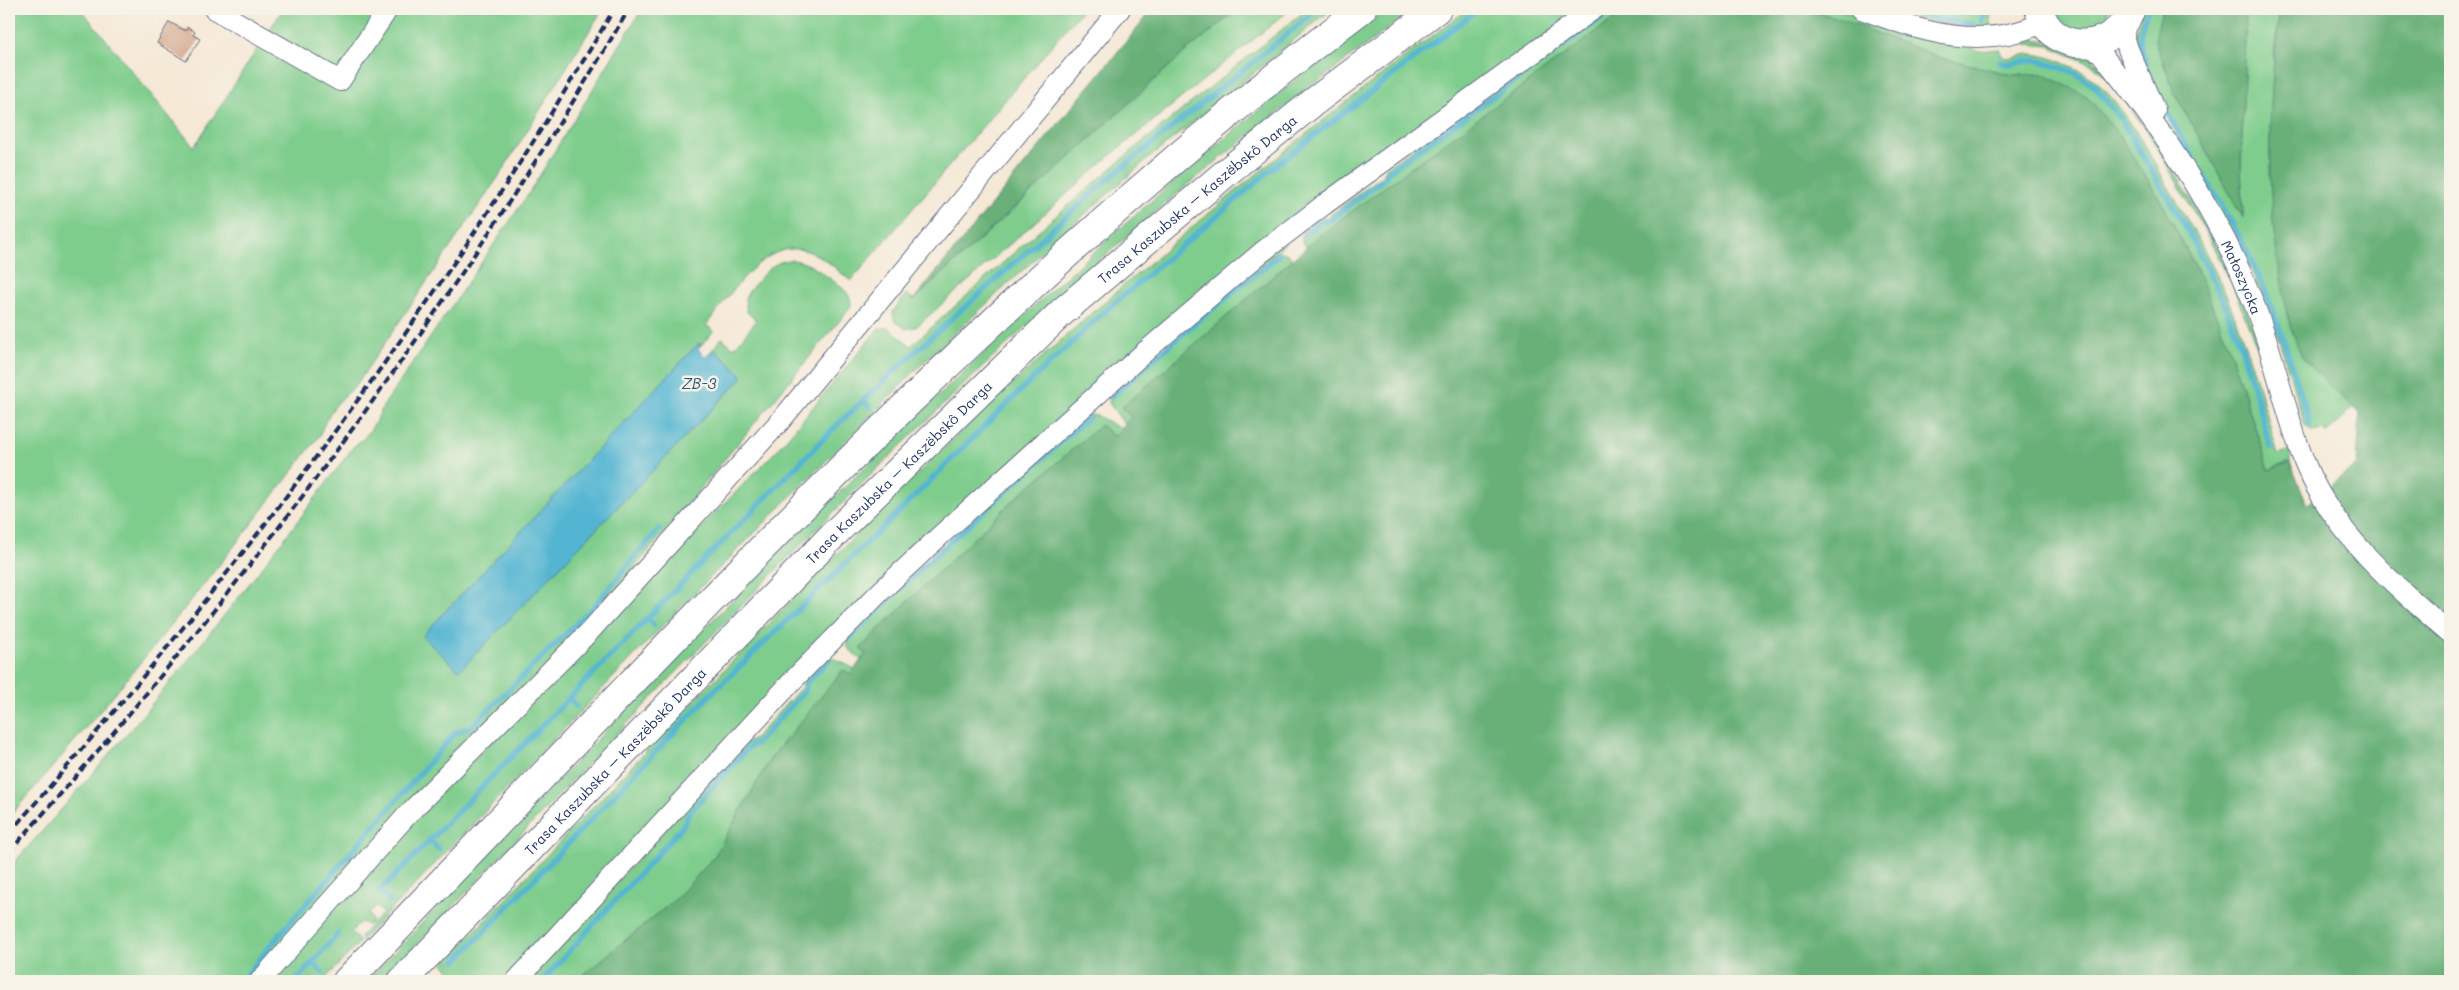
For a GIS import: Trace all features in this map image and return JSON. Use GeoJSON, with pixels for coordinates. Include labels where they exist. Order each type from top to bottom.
{"type":"FeatureCollection","features":[{"type":"Feature","properties":{"kind":"main road"},"geometry":{"type":"LineString","coordinates":[[347,981],[755,555],[855,454],[1035,283],[1108,218],[1201,138],[1362,9]]}},
{"type":"Feature","properties":{"kind":"main road","name":"Trasa Kaszubska – Kaszëbskô Darga"},"geometry":{"type":"LineString","coordinates":[[402,981],[837,532],[1062,312],[1228,171],[1437,9]]}},
{"type":"Feature","properties":{"kind":"main road"},"geometry":{"type":"LineString","coordinates":[[2041,15],[2059,37],[2068,42],[2084,44],[2099,42],[2109,38],[2118,31],[2129,15]]}},
{"type":"Feature","properties":{"kind":"street"},"geometry":{"type":"LineString","coordinates":[[214,9],[340,81],[388,9]]}},
{"type":"Feature","properties":{"kind":"street"},"geometry":{"type":"LineString","coordinates":[[260,981],[404,818],[589,632],[782,419],[1120,9]]}},
{"type":"Feature","properties":{"kind":"street"},"geometry":{"type":"LineString","coordinates":[[516,981],[797,676],[881,591],[943,533],[1147,350],[1262,252],[1332,198],[1594,9]]}},
{"type":"Feature","properties":{"kind":"street"},"geometry":{"type":"LineString","coordinates":[[1861,9],[1922,31],[1960,38],[2008,35],[2041,15]]}},
{"type":"Feature","properties":{"kind":"street","name":"Małoszycka"},"geometry":{"type":"LineString","coordinates":[[2129,15],[2126,39],[2128,49],[2166,138],[2243,278],[2269,343],[2305,463],[2324,500],[2354,541],[2415,603],[2450,633]]}},
{"type":"Feature","properties":{"kind":"street","name":"Małoszycka"},"geometry":{"type":"LineString","coordinates":[[2084,44],[2100,53],[2107,61],[2166,138]]}},
{"type":"Feature","properties":{"kind":"green space"},"geometry":{"type":"Polygon","coordinates":[[[9,9],[81,9],[194,147],[283,9],[603,9],[499,176],[354,388],[333,408],[320,435],[168,629],[9,817],[9,9]]]}},
{"type":"Feature","properties":{"kind":"green space"},"geometry":{"type":"Polygon","coordinates":[[[642,9],[1083,9],[851,281],[819,256],[807,251],[791,249],[776,253],[762,261],[749,272],[706,325],[714,331],[698,349],[701,344],[698,344],[424,634],[461,669],[742,378],[741,374],[715,350],[706,357],[722,338],[734,348],[756,321],[747,312],[745,299],[770,268],[788,260],[805,263],[823,273],[846,291],[850,298],[851,307],[603,606],[251,981],[9,981],[9,868],[187,662],[272,555],[354,446],[368,434],[384,405],[529,193],[642,9]]]}},
{"type":"Feature","properties":{"kind":"green space"},"geometry":{"type":"Polygon","coordinates":[[[1153,9],[1239,9],[1185,52],[913,300],[1153,9]]]}},
{"type":"Feature","properties":{"kind":"green space"},"geometry":{"type":"Polygon","coordinates":[[[1239,9],[1291,9],[1111,155],[916,327],[906,329],[894,320],[893,312],[906,294],[914,300],[1185,52],[1239,9]]]}},
{"type":"Feature","properties":{"kind":"green space"},"geometry":{"type":"Polygon","coordinates":[[[1307,9],[1332,9],[1143,163],[1050,245],[928,358],[677,611],[362,940],[360,937],[383,913],[376,906],[369,914],[372,920],[371,924],[367,925],[361,922],[351,932],[360,942],[323,981],[270,981],[370,865],[777,450],[879,328],[889,328],[911,346],[1037,232],[1134,149],[1307,9]]]}},
{"type":"Feature","properties":{"kind":"green space"},"geometry":{"type":"Polygon","coordinates":[[[1386,9],[1414,9],[1224,155],[1132,232],[1043,311],[873,473],[707,640],[382,981],[367,981],[733,599],[857,475],[984,353],[1114,234],[1247,119],[1386,9]]]}},
{"type":"Feature","properties":{"kind":"green space"},"geometry":{"type":"Polygon","coordinates":[[[1468,9],[1583,9],[1480,83],[930,536],[506,981],[443,981],[452,973],[443,964],[809,582],[959,433],[1066,335],[1235,191],[1468,9]]]}},
{"type":"Feature","properties":{"kind":"green space"},"geometry":{"type":"Polygon","coordinates":[[[1609,9],[1635,9],[1612,20],[1307,248],[1302,241],[1302,232],[1316,220],[1326,218],[1382,176],[1387,167],[1609,9]]]}},
{"type":"Feature","properties":{"kind":"green space"},"geometry":{"type":"Polygon","coordinates":[[[1635,9],[1804,9],[1838,18],[1939,57],[2013,75],[2043,74],[2087,96],[2119,135],[2138,164],[2161,201],[2196,268],[2227,342],[2269,470],[2290,462],[2307,505],[2357,465],[2360,413],[2304,360],[2294,337],[2285,302],[2276,251],[2270,182],[2271,112],[2280,9],[2450,9],[2450,981],[576,981],[678,897],[714,857],[771,758],[843,670],[851,674],[866,653],[860,649],[1020,494],[1101,425],[1114,437],[1131,417],[1121,408],[1325,231],[1612,20],[1635,9]]]}},
{"type":"Feature","properties":{"kind":"green space"},"geometry":{"type":"Polygon","coordinates":[[[1804,9],[1838,9],[1925,41],[1969,47],[1979,51],[1999,49],[2002,56],[2005,57],[2012,58],[2027,54],[2043,56],[2073,67],[2095,81],[2116,104],[2135,130],[2211,263],[2241,334],[2278,454],[2290,450],[2290,462],[2269,470],[2227,342],[2196,268],[2161,201],[2119,135],[2043,74],[2013,75],[1939,57],[1838,18],[1804,9]]]}},
{"type":"Feature","properties":{"kind":"green space"},"geometry":{"type":"Polygon","coordinates":[[[1881,9],[1998,9],[1990,17],[1992,27],[1963,27],[1936,23],[1881,9]]]}},
{"type":"Feature","properties":{"kind":"green space"},"geometry":{"type":"Polygon","coordinates":[[[2050,9],[2108,9],[2108,20],[2093,32],[2065,28],[2050,9]]]}},
{"type":"Feature","properties":{"kind":"green space"},"geometry":{"type":"Polygon","coordinates":[[[2143,9],[2162,9],[2155,40],[2175,94],[2243,216],[2241,164],[2246,9],[2280,9],[2274,52],[2270,149],[2302,356],[2354,407],[2328,432],[2325,433],[2325,430],[2312,432],[2305,426],[2278,336],[2252,272],[2161,106],[2135,42],[2135,33],[2143,9]]]}},
{"type":"Feature","properties":{"kind":"green space"},"geometry":{"type":"Polygon","coordinates":[[[2162,9],[2246,9],[2241,164],[2243,218],[2175,94],[2155,40],[2162,9]]]}},
{"type":"Feature","properties":{"kind":"green space"},"geometry":{"type":"Polygon","coordinates":[[[2021,40],[2041,40],[2092,57],[2160,144],[2229,268],[2250,318],[2287,437],[2280,425],[2256,344],[2231,282],[2202,226],[2148,132],[2111,82],[2093,65],[2049,46],[2026,44],[2021,40]]]}},
{"type":"Feature","properties":{"kind":"green space"},"geometry":{"type":"Polygon","coordinates":[[[1278,251],[1288,254],[1293,260],[1121,408],[1131,417],[1125,425],[1109,403],[1110,393],[1278,251]]]}},
{"type":"Feature","properties":{"kind":"green space"},"geometry":{"type":"Polygon","coordinates":[[[1087,414],[1098,416],[1121,429],[1114,437],[1101,426],[1020,494],[873,635],[861,650],[866,653],[861,660],[847,647],[847,635],[1087,414]]]}},
{"type":"Feature","properties":{"kind":"green space"},"geometry":{"type":"Polygon","coordinates":[[[829,656],[855,669],[851,675],[843,671],[771,758],[714,857],[678,897],[576,981],[525,981],[744,743],[753,740],[801,688],[804,679],[829,656]]]}},
{"type":"Feature","properties":{"kind":"water","name":"ZB-3"},"geometry":{"type":"Polygon","coordinates":[[[698,344],[701,344],[698,349],[706,357],[715,350],[741,374],[742,378],[461,669],[457,669],[424,638],[424,634],[698,344]]]}},
{"type":"Feature","properties":{"kind":"building"},"geometry":{"type":"Polygon","coordinates":[[[169,22],[186,31],[188,27],[195,32],[193,35],[200,39],[186,61],[157,43],[169,22]]]}},
{"type":"Feature","properties":{"kind":"waterway"},"geometry":{"type":"LineString","coordinates":[[379,892],[835,427],[919,348],[1106,181],[1318,9]]}},
{"type":"Feature","properties":{"kind":"waterway"},"geometry":{"type":"LineString","coordinates":[[456,961],[702,703],[1019,392],[1102,314],[1280,162],[1478,9]]}},
{"type":"Feature","properties":{"kind":"waterway"},"geometry":{"type":"LineString","coordinates":[[1304,234],[1319,223],[1329,221],[1384,179],[1389,171],[1614,9]]}},
{"type":"Feature","properties":{"kind":"waterway"},"geometry":{"type":"LineString","coordinates":[[1900,9],[1940,20],[1973,24]]}},
{"type":"Feature","properties":{"kind":"waterway"},"geometry":{"type":"LineString","coordinates":[[1982,21],[1985,9]]}},
{"type":"Feature","properties":{"kind":"waterway"},"geometry":{"type":"LineString","coordinates":[[2148,9],[2141,30],[2140,41],[2149,74],[2158,96],[2182,140],[2221,203],[2257,272],[2286,347],[2310,425]]}},
{"type":"Feature","properties":{"kind":"waterway"},"geometry":{"type":"LineString","coordinates":[[2000,62],[2007,64],[2037,60],[2075,73],[2094,86],[2120,118],[2185,226],[2219,291],[2242,349],[2271,448]]}},
{"type":"Feature","properties":{"kind":"waterway"},"geometry":{"type":"LineString","coordinates":[[1111,397],[1194,324],[1279,255]]}},
{"type":"Feature","properties":{"kind":"waterway"},"geometry":{"type":"LineString","coordinates":[[863,401],[870,407]]}},
{"type":"Feature","properties":{"kind":"waterway"},"geometry":{"type":"LineString","coordinates":[[849,639],[936,554],[1089,417]]}},
{"type":"Feature","properties":{"kind":"waterway"},"geometry":{"type":"LineString","coordinates":[[242,981],[280,934],[455,733],[472,726],[593,607],[659,529]]}},
{"type":"Feature","properties":{"kind":"waterway"},"geometry":{"type":"LineString","coordinates":[[647,619],[654,625]]}},
{"type":"Feature","properties":{"kind":"waterway"},"geometry":{"type":"LineString","coordinates":[[542,981],[683,826],[688,814],[749,747],[757,743],[805,691],[807,682],[828,661]]}},
{"type":"Feature","properties":{"kind":"waterway"},"geometry":{"type":"LineString","coordinates":[[570,700],[576,706]]}},
{"type":"Feature","properties":{"kind":"waterway"},"geometry":{"type":"LineString","coordinates":[[429,840],[439,849]]}},
{"type":"Feature","properties":{"kind":"waterway"},"geometry":{"type":"LineString","coordinates":[[379,891],[390,901]]}},
{"type":"Feature","properties":{"kind":"waterway"},"geometry":{"type":"LineString","coordinates":[[296,981],[338,934]]}},
{"type":"Feature","properties":{"kind":"waterway"},"geometry":{"type":"LineString","coordinates":[[312,963],[322,972]]}},
{"type":"Feature","properties":{"kind":"railway"},"geometry":{"type":"LineString","coordinates":[[9,833],[175,638],[332,436],[407,332],[479,226],[548,118],[614,9]]}},
{"type":"Feature","properties":{"kind":"railway"},"geometry":{"type":"LineString","coordinates":[[9,852],[180,653],[340,446],[490,231],[561,121],[629,9]]}}]}
